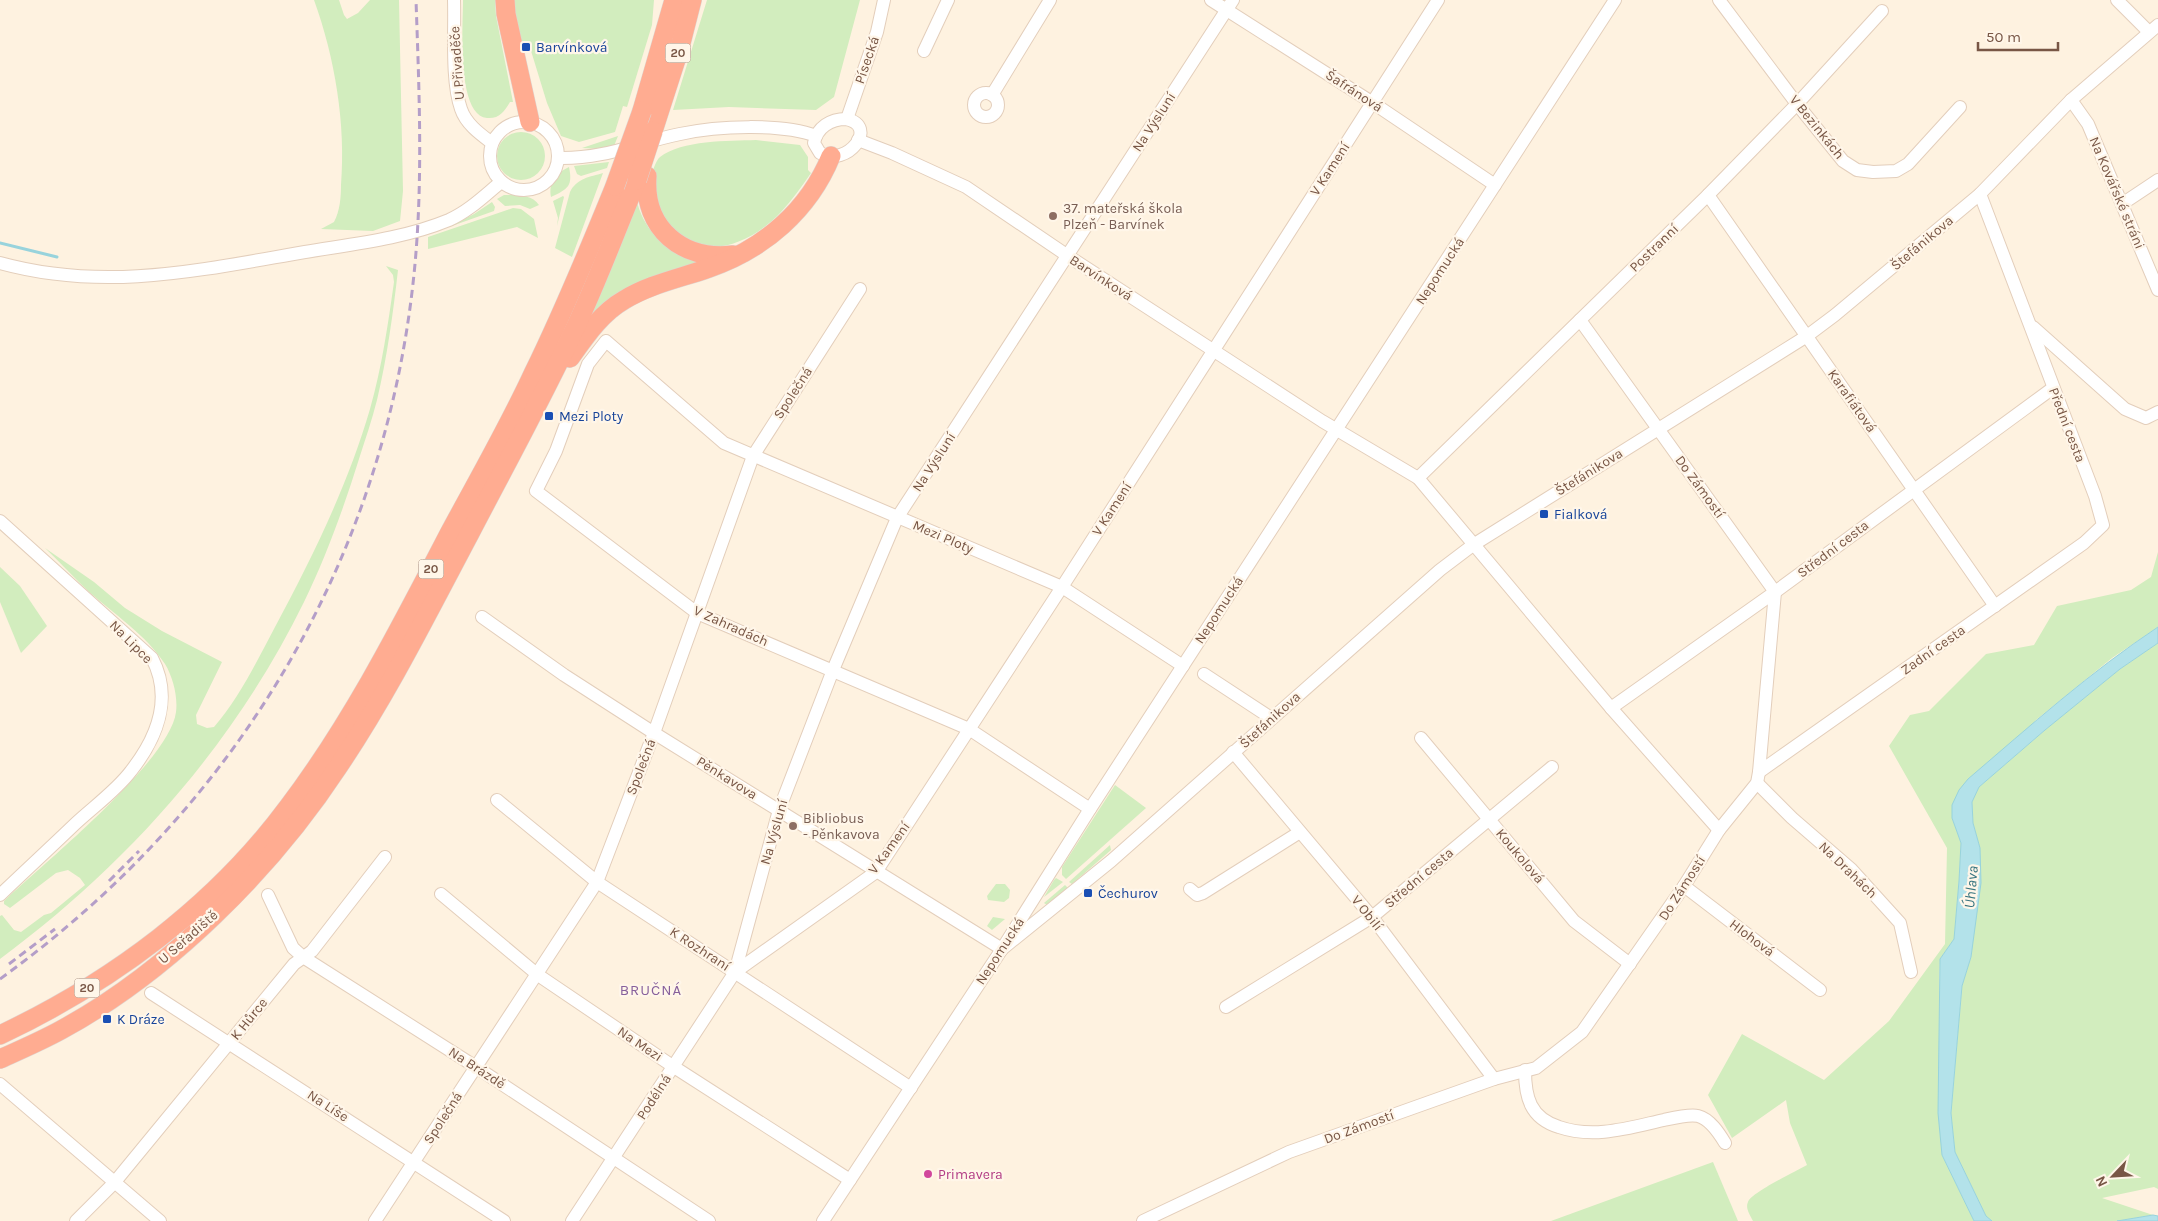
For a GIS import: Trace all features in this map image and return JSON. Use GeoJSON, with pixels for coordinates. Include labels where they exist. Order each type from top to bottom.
{"type":"FeatureCollection","features":[{"type":"Feature","properties":{"kind":"highway"},"geometry":{"type":"LineString","coordinates":[[505,0],[506,14],[530,122]]}},
{"type":"Feature","properties":{"kind":"highway"},"geometry":{"type":"LineString","coordinates":[[662,45],[664,0]]}},
{"type":"Feature","properties":{"kind":"highway","name":"20"},"geometry":{"type":"LineString","coordinates":[[330,764],[379,665],[533,375],[582,269],[642,111],[674,0]]}},
{"type":"Feature","properties":{"kind":"highway","name":"20"},"geometry":{"type":"LineString","coordinates":[[330,764],[394,674],[548,384],[642,178],[653,131],[692,0]]}},
{"type":"Feature","properties":{"kind":"highway"},"geometry":{"type":"LineString","coordinates":[[548,384],[596,325],[623,300],[640,291],[712,268],[770,237],[796,214],[817,186],[831,156]]}},
{"type":"Feature","properties":{"kind":"highway"},"geometry":{"type":"LineString","coordinates":[[642,178],[652,212],[661,228],[674,241],[690,250],[707,255],[726,255],[744,252]]}},
{"type":"Feature","properties":{"kind":"highway","name":"U Seřadiště"},"geometry":{"type":"LineString","coordinates":[[0,1035],[50,1010],[102,980],[155,942],[206,898],[330,764]]}},
{"type":"Feature","properties":{"kind":"highway","name":"U Seřadiště"},"geometry":{"type":"LineString","coordinates":[[0,1060],[61,1030],[120,992],[177,947],[262,866],[301,819],[330,764]]}},
{"type":"Feature","properties":{"kind":"street","name":"U Přivaděče"},"geometry":{"type":"LineString","coordinates":[[454,0],[456,84],[461,110],[473,129],[492,143]]}},
{"type":"Feature","properties":{"kind":"street","name":"Písecká"},"geometry":{"type":"LineString","coordinates":[[847,119],[877,32],[884,0]]}},
{"type":"Feature","properties":{"kind":"street"},"geometry":{"type":"LineString","coordinates":[[924,51],[948,0]]}},
{"type":"Feature","properties":{"kind":"street"},"geometry":{"type":"LineString","coordinates":[[992,95],[1050,0]]}},
{"type":"Feature","properties":{"kind":"street","name":"Šafránová"},"geometry":{"type":"LineString","coordinates":[[1211,0],[1230,5],[1495,185]]}},
{"type":"Feature","properties":{"kind":"street","name":"V Kamení"},"geometry":{"type":"LineString","coordinates":[[736,972],[876,872],[1062,587],[1438,0]]}},
{"type":"Feature","properties":{"kind":"street","name":"Nepomucká"},"geometry":{"type":"LineString","coordinates":[[823,1221],[1002,949],[1090,808],[1615,0]]}},
{"type":"Feature","properties":{"kind":"street","name":"V Bezinkách"},"geometry":{"type":"LineString","coordinates":[[1720,0],[1797,104],[1843,161],[1857,170],[1873,172],[1896,171],[1908,164],[1960,107]]}},
{"type":"Feature","properties":{"kind":"street"},"geometry":{"type":"LineString","coordinates":[[2117,0],[2153,28]]}},
{"type":"Feature","properties":{"kind":"street","name":"Na Výsluní"},"geometry":{"type":"LineString","coordinates":[[736,972],[778,810],[833,670],[898,518],[1230,5]]}},
{"type":"Feature","properties":{"kind":"street","name":"Postranní"},"geometry":{"type":"LineString","coordinates":[[1418,478],[1708,195],[1797,104],[1882,11]]}},
{"type":"Feature","properties":{"kind":"street","name":"Štefánikova"},"geometry":{"type":"LineString","coordinates":[[1002,949],[1111,861],[1440,570],[1474,545],[1806,336],[1836,315],[1980,194],[2071,100],[2153,28]]}},
{"type":"Feature","properties":{"kind":"street","name":"Na Kovářské stráni"},"geometry":{"type":"LineString","coordinates":[[2071,100],[2088,124],[2158,290]]}},
{"type":"Feature","properties":{"kind":"street"},"geometry":{"type":"LineString","coordinates":[[847,119],[854,121],[859,126],[860,133],[858,140],[849,151],[831,156],[824,155],[818,151],[814,144],[821,128],[837,120],[847,119]]}},
{"type":"Feature","properties":{"kind":"street"},"geometry":{"type":"LineString","coordinates":[[518,122],[530,122],[539,126],[553,139],[558,158],[552,176],[537,188],[518,190],[501,182],[494,174],[489,154],[492,143],[498,133],[507,126],[518,122]]}},
{"type":"Feature","properties":{"kind":"street"},"geometry":{"type":"LineString","coordinates":[[558,158],[605,155],[680,134],[707,130],[780,128],[816,136]]}},
{"type":"Feature","properties":{"kind":"street","name":"Barvínková"},"geometry":{"type":"LineString","coordinates":[[858,140],[892,152],[966,187],[1068,256],[1337,430]]}},
{"type":"Feature","properties":{"kind":"street"},"geometry":{"type":"LineString","coordinates":[[2122,204],[2158,180]]}},
{"type":"Feature","properties":{"kind":"street"},"geometry":{"type":"LineString","coordinates":[[0,263],[56,275],[101,278],[149,276],[228,265],[392,238],[425,228],[449,220],[465,211],[501,182]]}},
{"type":"Feature","properties":{"kind":"street","name":"Přední cesta"},"geometry":{"type":"LineString","coordinates":[[1980,194],[2095,496],[2103,524]]}},
{"type":"Feature","properties":{"kind":"street","name":"Karafiátová"},"geometry":{"type":"LineString","coordinates":[[1708,195],[1995,606]]}},
{"type":"Feature","properties":{"kind":"street","name":"Společná"},"geometry":{"type":"LineString","coordinates":[[376,1221],[598,882],[753,456],[860,289]]}},
{"type":"Feature","properties":{"kind":"street","name":"Do Zámostí"},"geometry":{"type":"LineString","coordinates":[[1580,320],[1775,592]]}},
{"type":"Feature","properties":{"kind":"street","name":"Přední cesta"},"geometry":{"type":"LineString","coordinates":[[2030,325],[2125,410],[2146,418],[2158,412]]}},
{"type":"Feature","properties":{"kind":"street","name":"Mezi Ploty"},"geometry":{"type":"LineString","coordinates":[[606,341],[724,443],[1062,587],[1183,666]]}},
{"type":"Feature","properties":{"kind":"street","name":"V Zahradách"},"geometry":{"type":"LineString","coordinates":[[606,341],[588,364],[556,451],[536,491],[696,614],[833,670],[969,729],[1090,808]]}},
{"type":"Feature","properties":{"kind":"street","name":"Střední cesta"},"geometry":{"type":"LineString","coordinates":[[1611,708],[1775,592],[2053,388]]}},
{"type":"Feature","properties":{"kind":"street"},"geometry":{"type":"LineString","coordinates":[[1337,430],[1418,478],[1611,708],[1719,830]]}},
{"type":"Feature","properties":{"kind":"street","name":"Na Lipce"},"geometry":{"type":"LineString","coordinates":[[0,521],[152,658],[160,674],[163,696],[161,714],[151,740],[131,772],[0,895]]}},
{"type":"Feature","properties":{"kind":"street","name":"Zadní cesta"},"geometry":{"type":"LineString","coordinates":[[1758,777],[2084,543],[2103,524]]}},
{"type":"Feature","properties":{"kind":"street"},"geometry":{"type":"LineString","coordinates":[[1758,777],[1775,592]]}},
{"type":"Feature","properties":{"kind":"street","name":"Pěnkavova"},"geometry":{"type":"LineString","coordinates":[[482,616],[564,675],[876,872],[1002,949]]}},
{"type":"Feature","properties":{"kind":"street"},"geometry":{"type":"LineString","coordinates":[[1204,674],[1271,718]]}},
{"type":"Feature","properties":{"kind":"street","name":"Koukolová"},"geometry":{"type":"LineString","coordinates":[[1421,738],[1574,921],[1630,964]]}},
{"type":"Feature","properties":{"kind":"street","name":"V Obilí"},"geometry":{"type":"LineString","coordinates":[[1233,752],[1372,917],[1494,1078]]}},
{"type":"Feature","properties":{"kind":"street","name":"Střední cesta"},"geometry":{"type":"LineString","coordinates":[[1226,1007],[1372,917],[1552,767]]}},
{"type":"Feature","properties":{"kind":"street","name":"Do Zámostí"},"geometry":{"type":"LineString","coordinates":[[1143,1221],[1289,1152],[1494,1078],[1536,1068],[1582,1032],[1684,886],[1719,830],[1758,777]]}},
{"type":"Feature","properties":{"kind":"street","name":"Na Drahách"},"geometry":{"type":"LineString","coordinates":[[1758,777],[1792,818],[1851,870],[1900,923],[1911,972]]}},
{"type":"Feature","properties":{"kind":"street","name":"K Rozhraní"},"geometry":{"type":"LineString","coordinates":[[497,800],[598,882],[911,1088]]}},
{"type":"Feature","properties":{"kind":"street"},"geometry":{"type":"LineString","coordinates":[[1190,889],[1197,895],[1203,893],[1300,832]]}},
{"type":"Feature","properties":{"kind":"street","name":"K Hůrce"},"geometry":{"type":"LineString","coordinates":[[76,1221],[114,1183],[294,964],[312,951],[385,857]]}},
{"type":"Feature","properties":{"kind":"street","name":"Hlohová"},"geometry":{"type":"LineString","coordinates":[[1684,886],[1820,990]]}},
{"type":"Feature","properties":{"kind":"street","name":"Na Brázdě"},"geometry":{"type":"LineString","coordinates":[[268,894],[293,948],[303,957],[476,1067],[709,1221]]}},
{"type":"Feature","properties":{"kind":"street","name":"Na Mezi"},"geometry":{"type":"LineString","coordinates":[[442,894],[538,975],[674,1067],[850,1180]]}},
{"type":"Feature","properties":{"kind":"street","name":"Podélná"},"geometry":{"type":"LineString","coordinates":[[572,1221],[736,972]]}},
{"type":"Feature","properties":{"kind":"street","name":"Na Líše"},"geometry":{"type":"LineString","coordinates":[[151,993],[230,1042],[504,1221]]}},
{"type":"Feature","properties":{"kind":"street"},"geometry":{"type":"LineString","coordinates":[[1526,1070],[1525,1092],[1530,1106],[1548,1124],[1575,1133],[1606,1133],[1672,1119],[1698,1116],[1715,1128],[1724,1143]]}},
{"type":"Feature","properties":{"kind":"street"},"geometry":{"type":"LineString","coordinates":[[0,1084],[160,1221]]}},
{"type":"Feature","properties":{"kind":"green space"},"geometry":{"type":"Polygon","coordinates":[[[314,0],[339,0],[347,19],[358,13],[370,0],[399,0],[403,191],[400,221],[373,231],[321,229],[334,222],[339,209],[342,139],[333,68],[314,0]]]}},
{"type":"Feature","properties":{"kind":"green space"},"geometry":{"type":"Polygon","coordinates":[[[463,0],[495,0],[496,16],[513,102],[510,102],[503,112],[495,117],[487,118],[477,113],[470,102],[463,67],[463,0]]]}},
{"type":"Feature","properties":{"kind":"green space"},"geometry":{"type":"Polygon","coordinates":[[[511,0],[654,0],[652,25],[627,107],[623,106],[615,132],[579,142],[561,136],[547,103],[528,41],[522,42],[515,26],[511,0]]]}},
{"type":"Feature","properties":{"kind":"green space"},"geometry":{"type":"Polygon","coordinates":[[[707,0],[860,0],[834,97],[816,110],[729,107],[673,110],[707,0]]]}},
{"type":"Feature","properties":{"kind":"green space"},"geometry":{"type":"Polygon","coordinates":[[[521,132],[530,134],[538,139],[543,147],[545,156],[543,165],[538,173],[530,178],[521,180],[512,178],[504,173],[499,165],[497,156],[499,147],[504,139],[512,134],[521,132]]]}},
{"type":"Feature","properties":{"kind":"green space"},"geometry":{"type":"Polygon","coordinates":[[[618,136],[614,146],[601,149],[582,148],[618,136]]]}},
{"type":"Feature","properties":{"kind":"green space"},"geometry":{"type":"Polygon","coordinates":[[[756,140],[800,145],[808,157],[808,170],[811,173],[789,203],[771,222],[747,238],[720,247],[706,247],[693,243],[663,224],[657,207],[651,178],[660,157],[669,151],[693,144],[756,140]]]}},
{"type":"Feature","properties":{"kind":"green space"},"geometry":{"type":"Polygon","coordinates":[[[609,162],[607,168],[581,176],[577,174],[574,166],[609,162]]]}},
{"type":"Feature","properties":{"kind":"green space"},"geometry":{"type":"Polygon","coordinates":[[[569,167],[570,183],[562,192],[551,197],[550,192],[554,179],[560,172],[569,167]]]}},
{"type":"Feature","properties":{"kind":"green space"},"geometry":{"type":"Polygon","coordinates":[[[603,173],[572,257],[555,248],[570,192],[580,181],[603,173]]]}},
{"type":"Feature","properties":{"kind":"green space"},"geometry":{"type":"Polygon","coordinates":[[[504,195],[528,197],[539,205],[530,209],[520,205],[505,206],[497,199],[504,195]]]}},
{"type":"Feature","properties":{"kind":"green space"},"geometry":{"type":"Polygon","coordinates":[[[563,196],[557,226],[558,218],[553,201],[563,196]]]}},
{"type":"Feature","properties":{"kind":"green space"},"geometry":{"type":"Polygon","coordinates":[[[636,198],[645,222],[660,240],[679,252],[703,262],[583,326],[636,198]]]}},
{"type":"Feature","properties":{"kind":"green space"},"geometry":{"type":"Polygon","coordinates":[[[492,202],[495,207],[494,211],[449,227],[474,214],[492,202]]]}},
{"type":"Feature","properties":{"kind":"green space"},"geometry":{"type":"Polygon","coordinates":[[[513,208],[521,209],[534,219],[538,238],[517,227],[428,249],[428,237],[513,208]]]}},
{"type":"Feature","properties":{"kind":"green space"},"geometry":{"type":"Polygon","coordinates":[[[386,266],[398,270],[387,352],[373,415],[327,550],[304,602],[276,655],[245,705],[211,753],[134,842],[47,923],[0,959],[0,916],[2,915],[14,930],[21,932],[44,915],[51,913],[85,885],[80,878],[68,870],[56,873],[10,908],[4,904],[4,901],[74,838],[129,784],[152,757],[168,733],[176,712],[176,694],[173,681],[168,669],[157,653],[129,625],[88,591],[45,548],[94,582],[125,608],[162,631],[222,662],[196,715],[197,724],[207,728],[214,727],[232,704],[247,679],[289,601],[316,548],[351,465],[370,409],[384,346],[394,282],[393,275],[386,266]]]}},
{"type":"Feature","properties":{"kind":"green space"},"geometry":{"type":"Polygon","coordinates":[[[2158,552],[2158,627],[2112,658],[2036,720],[1952,818],[1961,843],[1954,939],[1940,959],[1942,1155],[1974,1221],[1753,1221],[1747,1207],[1751,1198],[1765,1188],[1807,1165],[1790,1123],[1786,1100],[1732,1138],[1708,1095],[1742,1034],[1824,1080],[1889,1021],[1945,944],[1947,848],[1889,746],[1910,715],[1929,711],[1986,654],[2034,645],[2057,606],[2131,590],[2151,577],[2158,552]]]}},
{"type":"Feature","properties":{"kind":"green space"},"geometry":{"type":"Polygon","coordinates":[[[0,567],[20,586],[47,626],[21,653],[0,602],[0,567]]]}},
{"type":"Feature","properties":{"kind":"green space"},"geometry":{"type":"Polygon","coordinates":[[[2158,643],[2158,1189],[2154,1187],[2102,1198],[2153,1215],[2117,1221],[1992,1221],[1986,1216],[1955,1152],[1951,1113],[1962,986],[1971,957],[1980,848],[1973,823],[1972,802],[1979,787],[2045,730],[2120,669],[2158,643]]]}},
{"type":"Feature","properties":{"kind":"green space"},"geometry":{"type":"Polygon","coordinates":[[[1115,785],[1146,808],[1066,879],[1062,875],[1062,867],[1115,785]]]}},
{"type":"Feature","properties":{"kind":"green space"},"geometry":{"type":"Polygon","coordinates":[[[1110,845],[1111,850],[1072,884],[1069,882],[1110,845]]]}},
{"type":"Feature","properties":{"kind":"green space"},"geometry":{"type":"Polygon","coordinates":[[[1056,878],[1063,882],[1044,897],[1054,880],[1056,878]]]}},
{"type":"Feature","properties":{"kind":"green space"},"geometry":{"type":"Polygon","coordinates":[[[996,884],[1005,884],[1010,890],[1009,898],[1004,902],[988,900],[987,896],[996,884]]]}},
{"type":"Feature","properties":{"kind":"green space"},"geometry":{"type":"Polygon","coordinates":[[[1065,885],[1068,888],[1047,905],[1044,903],[1065,885]]]}},
{"type":"Feature","properties":{"kind":"green space"},"geometry":{"type":"Polygon","coordinates":[[[993,917],[1005,919],[992,930],[987,926],[993,917]]]}},
{"type":"Feature","properties":{"kind":"green space"},"geometry":{"type":"Polygon","coordinates":[[[1713,1162],[1738,1221],[1551,1221],[1713,1162]]]}},
{"type":"Feature","properties":{"kind":"water","name":"Úhlava"},"geometry":{"type":"Polygon","coordinates":[[[2158,627],[2158,643],[2120,669],[2045,730],[1979,787],[1972,802],[1973,823],[1980,848],[1981,883],[1971,957],[1962,986],[1951,1113],[1955,1152],[1986,1216],[1992,1221],[1974,1221],[1942,1155],[1938,1113],[1940,959],[1954,939],[1961,843],[1952,818],[1952,805],[1959,790],[1968,779],[2037,719],[2108,662],[2158,627]]]}},
{"type":"Feature","properties":{"kind":"water"},"geometry":{"type":"Polygon","coordinates":[[[2153,1215],[2158,1216],[2158,1221],[2117,1221],[2153,1215]]]}},
{"type":"Feature","properties":{"kind":"waterway"},"geometry":{"type":"LineString","coordinates":[[0,243],[57,257]]}},
{"type":"Feature","properties":{"kind":"railway"},"geometry":{"type":"LineString","coordinates":[[0,979],[85,911],[161,836],[228,755],[286,667],[334,574],[372,475],[399,372],[415,264],[420,165],[416,0]]}},
{"type":"Feature","properties":{"kind":"railway"},"geometry":{"type":"LineString","coordinates":[[109,881],[139,851]]}},
{"type":"Feature","properties":{"kind":"railway"},"geometry":{"type":"LineString","coordinates":[[9,964],[55,929]]}},
{"type":"Feature","properties":{"kind":"place","name":"Barvínková"},"geometry":{"type":"Point","coordinates":[526,47]}},
{"type":"Feature","properties":{"kind":"place","name":"37. mateřská škola Plzeň - Barvínek"},"geometry":{"type":"Point","coordinates":[1053,216]}},
{"type":"Feature","properties":{"kind":"place","name":"Mezi Ploty"},"geometry":{"type":"Point","coordinates":[549,416]}},
{"type":"Feature","properties":{"kind":"place","name":"Fialková"},"geometry":{"type":"Point","coordinates":[1544,514]}},
{"type":"Feature","properties":{"kind":"place","name":"Bibliobus - Pěnkavova"},"geometry":{"type":"Point","coordinates":[793,826]}},
{"type":"Feature","properties":{"kind":"place","name":"Čechurov"},"geometry":{"type":"Point","coordinates":[1088,893]}},
{"type":"Feature","properties":{"kind":"place","name":"K Dráze"},"geometry":{"type":"Point","coordinates":[107,1019]}},
{"type":"Feature","properties":{"kind":"place","name":"Primavera"},"geometry":{"type":"Point","coordinates":[928,1174]}},
{"type":"Feature","properties":{"kind":"district","name":"BRUČNÁ"},"geometry":{"type":"Point","coordinates":[651,990]}}]}
